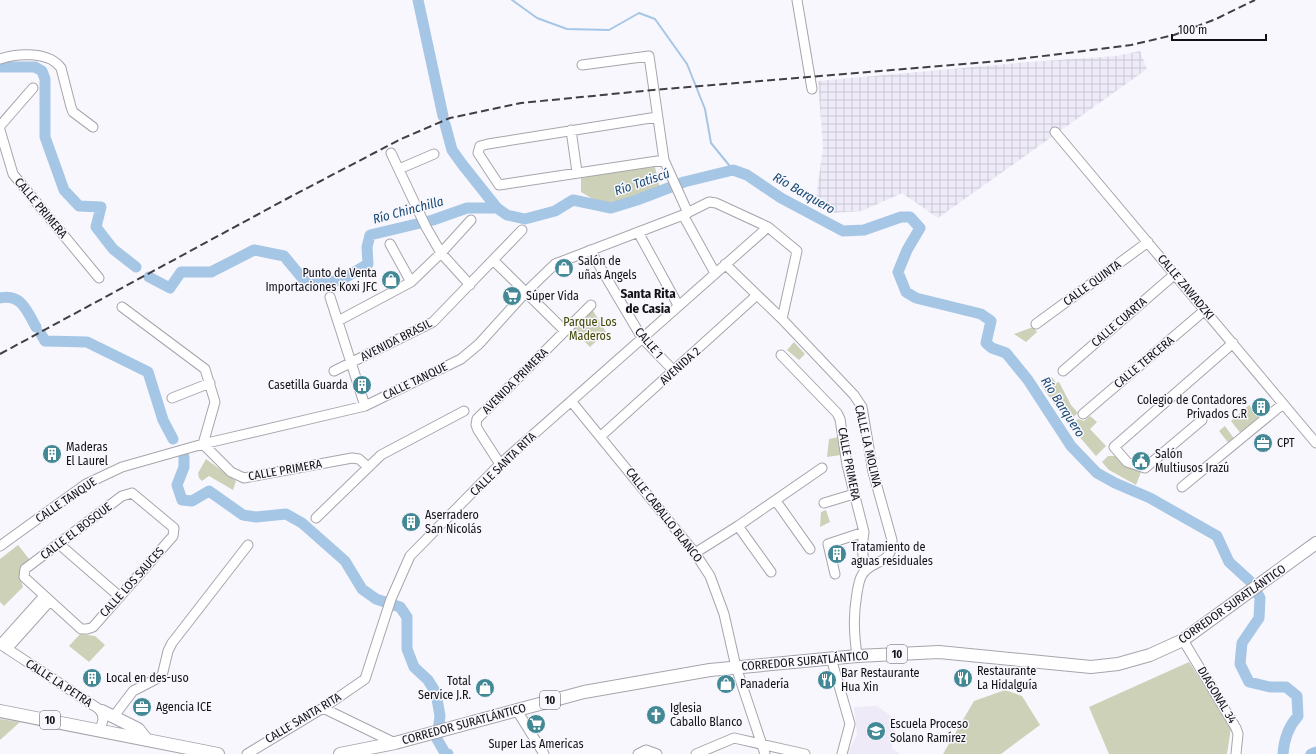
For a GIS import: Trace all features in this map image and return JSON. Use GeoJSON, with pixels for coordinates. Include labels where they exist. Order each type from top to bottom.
{"type":"FeatureCollection","features":[{"type":"Feature","properties":{"kind":"main road","name":"CORREDOR SURATLÁNTICO"},"geometry":{"type":"LineString","coordinates":[[340,754],[378,751],[395,743],[569,696],[650,679],[736,667],[857,656],[939,652],[1091,667],[1118,664],[1150,655],[1183,640],[1269,579],[1316,543]]}},
{"type":"Feature","properties":{"kind":"main road","name":"10"},"geometry":{"type":"LineString","coordinates":[[0,711],[218,754]]}},
{"type":"Feature","properties":{"kind":"main road"},"geometry":{"type":"LineString","coordinates":[[102,711],[138,729],[146,739]]}},
{"type":"Feature","properties":{"kind":"street"},"geometry":{"type":"LineString","coordinates":[[796,0],[812,89]]}},
{"type":"Feature","properties":{"kind":"street"},"geometry":{"type":"LineString","coordinates":[[0,58],[27,54],[57,63],[61,68],[70,107],[73,112],[93,127]]}},
{"type":"Feature","properties":{"kind":"street"},"geometry":{"type":"LineString","coordinates":[[586,66],[652,56],[657,117],[664,160],[679,194],[685,214],[715,273]]}},
{"type":"Feature","properties":{"kind":"street"},"geometry":{"type":"LineString","coordinates":[[0,126],[33,88]]}},
{"type":"Feature","properties":{"kind":"street"},"geometry":{"type":"LineString","coordinates":[[657,117],[483,145],[478,149],[478,153],[499,185],[664,160]]}},
{"type":"Feature","properties":{"kind":"street","name":"CALLE PRIMERA"},"geometry":{"type":"LineString","coordinates":[[0,130],[13,174],[99,278]]}},
{"type":"Feature","properties":{"kind":"street"},"geometry":{"type":"LineString","coordinates":[[570,130],[577,172]]}},
{"type":"Feature","properties":{"kind":"street","name":"CALLE ZAWADZKI"},"geometry":{"type":"LineString","coordinates":[[1055,132],[1316,443]]}},
{"type":"Feature","properties":{"kind":"street"},"geometry":{"type":"LineString","coordinates":[[391,153],[426,227],[441,253],[470,285]]}},
{"type":"Feature","properties":{"kind":"street"},"geometry":{"type":"LineString","coordinates":[[399,169],[434,154]]}},
{"type":"Feature","properties":{"kind":"street","name":"CALLE TANQUE"},"geometry":{"type":"LineString","coordinates":[[2,541],[86,484],[122,467],[203,444],[365,406],[461,359],[479,344],[525,293],[555,264],[685,214],[709,202],[716,203],[768,228],[797,251],[782,319]]}},
{"type":"Feature","properties":{"kind":"street"},"geometry":{"type":"LineString","coordinates":[[338,321],[411,282],[441,253],[471,220]]}},
{"type":"Feature","properties":{"kind":"street","name":"CALLE SANTA RITA"},"geometry":{"type":"LineString","coordinates":[[247,754],[323,708],[365,679],[391,600],[410,556],[500,464],[725,264],[768,228]]}},
{"type":"Feature","properties":{"kind":"street","name":"AVENIDA BRASIL"},"geometry":{"type":"LineString","coordinates":[[334,371],[433,322],[522,230]]}},
{"type":"Feature","properties":{"kind":"street"},"geometry":{"type":"LineString","coordinates":[[638,232],[678,306]]}},
{"type":"Feature","properties":{"kind":"street","name":"CALLE QUINTA"},"geometry":{"type":"LineString","coordinates":[[1036,324],[1148,242]]}},
{"type":"Feature","properties":{"kind":"street"},"geometry":{"type":"LineString","coordinates":[[390,244],[411,282]]}},
{"type":"Feature","properties":{"kind":"street","name":"CALLE 1"},"geometry":{"type":"LineString","coordinates":[[590,250],[642,338],[674,371]]}},
{"type":"Feature","properties":{"kind":"street"},"geometry":{"type":"LineString","coordinates":[[494,260],[525,293],[565,331]]}},
{"type":"Feature","properties":{"kind":"street","name":"CALLE LA MOLINA"},"geometry":{"type":"LineString","coordinates":[[725,264],[782,319],[854,395],[862,407],[873,472],[892,540],[892,550],[889,555],[865,571]]}},
{"type":"Feature","properties":{"kind":"street","name":"CALLE CUARTA"},"geometry":{"type":"LineString","coordinates":[[1063,371],[1175,274]]}},
{"type":"Feature","properties":{"kind":"street","name":"AVENIDA 2"},"geometry":{"type":"LineString","coordinates":[[601,436],[757,295]]}},
{"type":"Feature","properties":{"kind":"street"},"geometry":{"type":"LineString","coordinates":[[330,297],[365,406]]}},
{"type":"Feature","properties":{"kind":"street","name":"AVENIDA PRIMERA"},"geometry":{"type":"LineString","coordinates":[[500,464],[476,425],[477,420],[489,406],[591,305]]}},
{"type":"Feature","properties":{"kind":"street"},"geometry":{"type":"LineString","coordinates":[[122,307],[205,369],[214,402],[203,444]]}},
{"type":"Feature","properties":{"kind":"street","name":"CALLE TERCERA"},"geometry":{"type":"LineString","coordinates":[[1083,414],[1205,310]]}},
{"type":"Feature","properties":{"kind":"street"},"geometry":{"type":"LineString","coordinates":[[1202,420],[1145,468],[1127,462],[1114,447],[1233,344]]}},
{"type":"Feature","properties":{"kind":"street","name":"CALLE PRIMERA"},"geometry":{"type":"LineString","coordinates":[[781,355],[837,413],[840,419],[847,465],[864,532],[862,547],[865,571]]}},
{"type":"Feature","properties":{"kind":"street"},"geometry":{"type":"LineString","coordinates":[[172,398],[210,383]]}},
{"type":"Feature","properties":{"kind":"street","name":"CALLE CABALLO BLANCO"},"geometry":{"type":"LineString","coordinates":[[571,401],[695,553],[710,576],[728,626],[736,667],[765,754]]}},
{"type":"Feature","properties":{"kind":"street"},"geometry":{"type":"LineString","coordinates":[[1182,487],[1283,404]]}},
{"type":"Feature","properties":{"kind":"street","name":"AVENIDA PRIMERA"},"geometry":{"type":"LineString","coordinates":[[316,518],[368,467],[390,449],[464,411]]}},
{"type":"Feature","properties":{"kind":"street","name":"CALLE PRIMERA"},"geometry":{"type":"LineString","coordinates":[[203,444],[231,472],[244,478],[352,458],[359,459],[368,467]]}},
{"type":"Feature","properties":{"kind":"street"},"geometry":{"type":"LineString","coordinates":[[695,553],[776,501],[822,468]]}},
{"type":"Feature","properties":{"kind":"street","name":"CALLE LOS SAUCES"},"geometry":{"type":"LineString","coordinates":[[47,599],[81,629],[93,627],[173,536],[175,532],[174,528],[132,493]]}},
{"type":"Feature","properties":{"kind":"street","name":"CALLE EL BOSQUE"},"geometry":{"type":"LineString","coordinates":[[47,599],[24,577],[23,573],[25,569],[125,495],[132,493]]}},
{"type":"Feature","properties":{"kind":"street"},"geometry":{"type":"LineString","coordinates":[[824,504],[854,494]]}},
{"type":"Feature","properties":{"kind":"street"},"geometry":{"type":"LineString","coordinates":[[776,501],[810,549]]}},
{"type":"Feature","properties":{"kind":"street"},"geometry":{"type":"LineString","coordinates":[[738,526],[771,572]]}},
{"type":"Feature","properties":{"kind":"street"},"geometry":{"type":"LineString","coordinates":[[835,574],[828,544],[864,532]]}},
{"type":"Feature","properties":{"kind":"street"},"geometry":{"type":"LineString","coordinates":[[59,544],[120,597]]}},
{"type":"Feature","properties":{"kind":"street"},"geometry":{"type":"LineString","coordinates":[[114,716],[133,691],[162,676],[168,651],[172,643],[248,545]]}},
{"type":"Feature","properties":{"kind":"street"},"geometry":{"type":"LineString","coordinates":[[857,656],[853,612],[860,581],[865,571]]}},
{"type":"Feature","properties":{"kind":"street"},"geometry":{"type":"LineString","coordinates":[[3,646],[47,599]]}},
{"type":"Feature","properties":{"kind":"street","name":"DIAGONAL 34"},"geometry":{"type":"LineString","coordinates":[[1183,640],[1236,728],[1238,734],[1236,754]]}},
{"type":"Feature","properties":{"kind":"street","name":"CALLE LA PETRA"},"geometry":{"type":"LineString","coordinates":[[3,646],[102,711],[103,720],[100,730]]}},
{"type":"Feature","properties":{"kind":"street"},"geometry":{"type":"LineString","coordinates":[[831,658],[850,724],[842,754]]}},
{"type":"Feature","properties":{"kind":"street"},"geometry":{"type":"LineString","coordinates":[[323,708],[395,743]]}},
{"type":"Feature","properties":{"kind":"street"},"geometry":{"type":"LineString","coordinates":[[516,710],[544,754]]}},
{"type":"Feature","properties":{"kind":"street"},"geometry":{"type":"LineString","coordinates":[[696,754],[734,738],[762,743],[805,754]]}},
{"type":"Feature","properties":{"kind":"street"},"geometry":{"type":"LineString","coordinates":[[638,754],[646,750],[657,754]]}},
{"type":"Feature","properties":{"kind":"shaded area"},"geometry":{"type":"Polygon","coordinates":[[[1140,51],[1147,69],[938,218],[902,193],[862,211],[832,213],[815,206],[823,147],[818,81],[1028,62],[1116,56],[1140,51]]]}},
{"type":"Feature","properties":{"kind":"shaded area","name":"Escuela Proceso Solano Ramírez"},"geometry":{"type":"Polygon","coordinates":[[[877,706],[897,720],[892,748],[900,754],[847,754],[857,735],[854,707],[877,706]]]}},
{"type":"Feature","properties":{"kind":"green space"},"geometry":{"type":"Polygon","coordinates":[[[655,167],[661,193],[613,211],[581,192],[581,178],[623,170],[655,167]]]}},
{"type":"Feature","properties":{"kind":"green space","name":"Parque Los Maderos"},"geometry":{"type":"Polygon","coordinates":[[[592,309],[606,332],[590,347],[572,329],[592,309]]]}},
{"type":"Feature","properties":{"kind":"green space"},"geometry":{"type":"Polygon","coordinates":[[[1033,327],[1037,332],[1026,342],[1014,334],[1033,327]]]}},
{"type":"Feature","properties":{"kind":"green space"},"geometry":{"type":"Polygon","coordinates":[[[794,342],[805,354],[799,360],[787,350],[794,342]]]}},
{"type":"Feature","properties":{"kind":"green space"},"geometry":{"type":"Polygon","coordinates":[[[1052,377],[1056,383],[1059,382],[1071,405],[1078,413],[1070,420],[1064,410],[1060,412],[1041,385],[1052,377]]]}},
{"type":"Feature","properties":{"kind":"green space"},"geometry":{"type":"Polygon","coordinates":[[[1249,405],[1261,418],[1242,435],[1231,421],[1249,405]]]}},
{"type":"Feature","properties":{"kind":"green space"},"geometry":{"type":"Polygon","coordinates":[[[1090,416],[1097,422],[1090,429],[1106,446],[1096,456],[1070,426],[1078,419],[1084,421],[1090,416]]]}},
{"type":"Feature","properties":{"kind":"green space"},"geometry":{"type":"Polygon","coordinates":[[[1225,426],[1235,440],[1230,445],[1219,431],[1225,426]]]}},
{"type":"Feature","properties":{"kind":"green space"},"geometry":{"type":"Polygon","coordinates":[[[839,437],[841,455],[827,457],[829,439],[839,437]]]}},
{"type":"Feature","properties":{"kind":"green space"},"geometry":{"type":"Polygon","coordinates":[[[1108,456],[1118,456],[1126,466],[1141,472],[1136,485],[1109,470],[1102,462],[1108,456]]]}},
{"type":"Feature","properties":{"kind":"green space"},"geometry":{"type":"Polygon","coordinates":[[[206,459],[236,481],[233,490],[209,476],[202,481],[199,478],[198,473],[206,459]]]}},
{"type":"Feature","properties":{"kind":"green space"},"geometry":{"type":"Polygon","coordinates":[[[826,510],[830,522],[820,527],[821,512],[826,510]]]}},
{"type":"Feature","properties":{"kind":"green space"},"geometry":{"type":"Polygon","coordinates":[[[18,545],[30,560],[20,572],[23,587],[4,606],[0,602],[0,559],[18,545]]]}},
{"type":"Feature","properties":{"kind":"green space"},"geometry":{"type":"Polygon","coordinates":[[[80,634],[95,636],[105,645],[89,662],[69,646],[80,634]]]}},
{"type":"Feature","properties":{"kind":"green space"},"geometry":{"type":"Polygon","coordinates":[[[1189,662],[1231,728],[1227,754],[1109,754],[1089,707],[1189,662]]]}},
{"type":"Feature","properties":{"kind":"green space"},"geometry":{"type":"Polygon","coordinates":[[[1005,690],[1022,696],[1040,725],[1001,754],[943,754],[974,701],[1005,690]]]}},
{"type":"Feature","properties":{"kind":"green space"},"geometry":{"type":"Polygon","coordinates":[[[0,719],[20,722],[0,740],[0,719]]]}},
{"type":"Feature","properties":{"kind":"waterway","name":"Río Tatiscú"},"geometry":{"type":"LineString","coordinates":[[418,0],[443,116]]}},
{"type":"Feature","properties":{"kind":"waterway"},"geometry":{"type":"LineString","coordinates":[[512,0],[537,18],[567,29],[609,30],[639,13],[655,19],[687,64],[705,109],[711,143],[733,170]]}},
{"type":"Feature","properties":{"kind":"waterway","name":"Río Chinchilla"},"geometry":{"type":"LineString","coordinates":[[0,67],[35,67],[42,71],[45,79],[45,137],[64,190],[79,206],[101,207],[96,227],[113,249],[136,267]]}},
{"type":"Feature","properties":{"kind":"waterway","name":"Río Barquero"},"geometry":{"type":"LineString","coordinates":[[445,124],[452,150],[497,208],[507,215],[525,219],[555,211],[573,200],[611,208],[684,182],[733,170],[747,175],[781,198],[843,231],[864,230],[901,217],[910,217],[920,228],[907,250],[898,272],[906,292],[916,298],[981,314],[991,321],[986,343],[992,348],[1006,353],[1028,380],[1071,446],[1097,473],[1115,483],[1150,498],[1217,536],[1229,562],[1252,583],[1260,598],[1259,618],[1242,643],[1240,664],[1249,682],[1270,687],[1286,687],[1297,696],[1298,716],[1287,734],[1283,754]]}},
{"type":"Feature","properties":{"kind":"waterway","name":"Río Chinchilla"},"geometry":{"type":"LineString","coordinates":[[149,277],[170,288],[181,272],[211,272],[254,250],[284,256],[308,285],[341,280],[368,264],[367,247],[370,235],[433,220],[467,208],[497,208]]}},
{"type":"Feature","properties":{"kind":"waterway"},"geometry":{"type":"LineString","coordinates":[[0,298],[7,297],[18,301],[26,309],[36,327]]}},
{"type":"Feature","properties":{"kind":"waterway"},"geometry":{"type":"LineString","coordinates":[[41,334],[45,341],[87,342],[148,372],[163,420],[173,439]]}},
{"type":"Feature","properties":{"kind":"waterway"},"geometry":{"type":"LineString","coordinates":[[184,457],[184,467],[177,485],[182,500],[192,501],[209,491],[243,515],[256,517],[286,514],[302,523],[345,561],[362,589],[376,599],[400,607],[407,617],[407,649],[414,667],[428,680],[436,693],[440,716],[437,739],[445,753],[448,754]]}},
{"type":"Feature","properties":{"kind":"waterway","name":"Río Barquero"},"geometry":{"type":"LineString","coordinates":[[1311,754],[1316,752]]}},
{"type":"Feature","properties":{"kind":"railway"},"geometry":{"type":"LineString","coordinates":[[0,354],[290,197],[401,139],[450,118],[521,103],[653,90],[1011,60],[1131,45],[1174,35],[1216,19],[1255,0]]}},
{"type":"Feature","properties":{"kind":"place","name":"Salón de uñas Angels"},"geometry":{"type":"Point","coordinates":[564,268]}},
{"type":"Feature","properties":{"kind":"place","name":"Punto de Venta Importaciones Koxi JFC"},"geometry":{"type":"Point","coordinates":[391,280]}},
{"type":"Feature","properties":{"kind":"place","name":"Súper Vida"},"geometry":{"type":"Point","coordinates":[512,296]}},
{"type":"Feature","properties":{"kind":"place","name":"Casetilla Guarda"},"geometry":{"type":"Point","coordinates":[362,385]}},
{"type":"Feature","properties":{"kind":"place","name":"Colegio de Contadores Privados C.R"},"geometry":{"type":"Point","coordinates":[1261,407]}},
{"type":"Feature","properties":{"kind":"place","name":"CPT"},"geometry":{"type":"Point","coordinates":[1263,443]}},
{"type":"Feature","properties":{"kind":"place","name":"Maderas El Laurel"},"geometry":{"type":"Point","coordinates":[52,454]}},
{"type":"Feature","properties":{"kind":"place","name":"Salón Multiusos Irazú"},"geometry":{"type":"Point","coordinates":[1141,461]}},
{"type":"Feature","properties":{"kind":"place","name":"Aserradero San Nicolás"},"geometry":{"type":"Point","coordinates":[411,522]}},
{"type":"Feature","properties":{"kind":"place","name":"Tratamiento de aguas residuales"},"geometry":{"type":"Point","coordinates":[837,554]}},
{"type":"Feature","properties":{"kind":"place","name":"Local en des-uso"},"geometry":{"type":"Point","coordinates":[92,678]}},
{"type":"Feature","properties":{"kind":"place","name":"Restaurante La Hidalguía"},"geometry":{"type":"Point","coordinates":[963,678]}},
{"type":"Feature","properties":{"kind":"place","name":"Bar Restaurante Hua Xin"},"geometry":{"type":"Point","coordinates":[827,680]}},
{"type":"Feature","properties":{"kind":"place","name":"Panadería"},"geometry":{"type":"Point","coordinates":[726,684]}},
{"type":"Feature","properties":{"kind":"place","name":"Total Service J.R."},"geometry":{"type":"Point","coordinates":[485,688]}},
{"type":"Feature","properties":{"kind":"place","name":"Agencia ICE"},"geometry":{"type":"Point","coordinates":[142,707]}},
{"type":"Feature","properties":{"kind":"place","name":"Iglesia Caballo Blanco"},"geometry":{"type":"Point","coordinates":[656,715]}},
{"type":"Feature","properties":{"kind":"place","name":"Super Las Americas"},"geometry":{"type":"Point","coordinates":[536,724]}},
{"type":"Feature","properties":{"kind":"place","name":"Escuela Proceso Solano Ramírez"},"geometry":{"type":"Point","coordinates":[876,731]}},
{"type":"Feature","properties":{"kind":"district","name":"Santa Rita de Casia"},"geometry":{"type":"Point","coordinates":[648,300]}}]}
